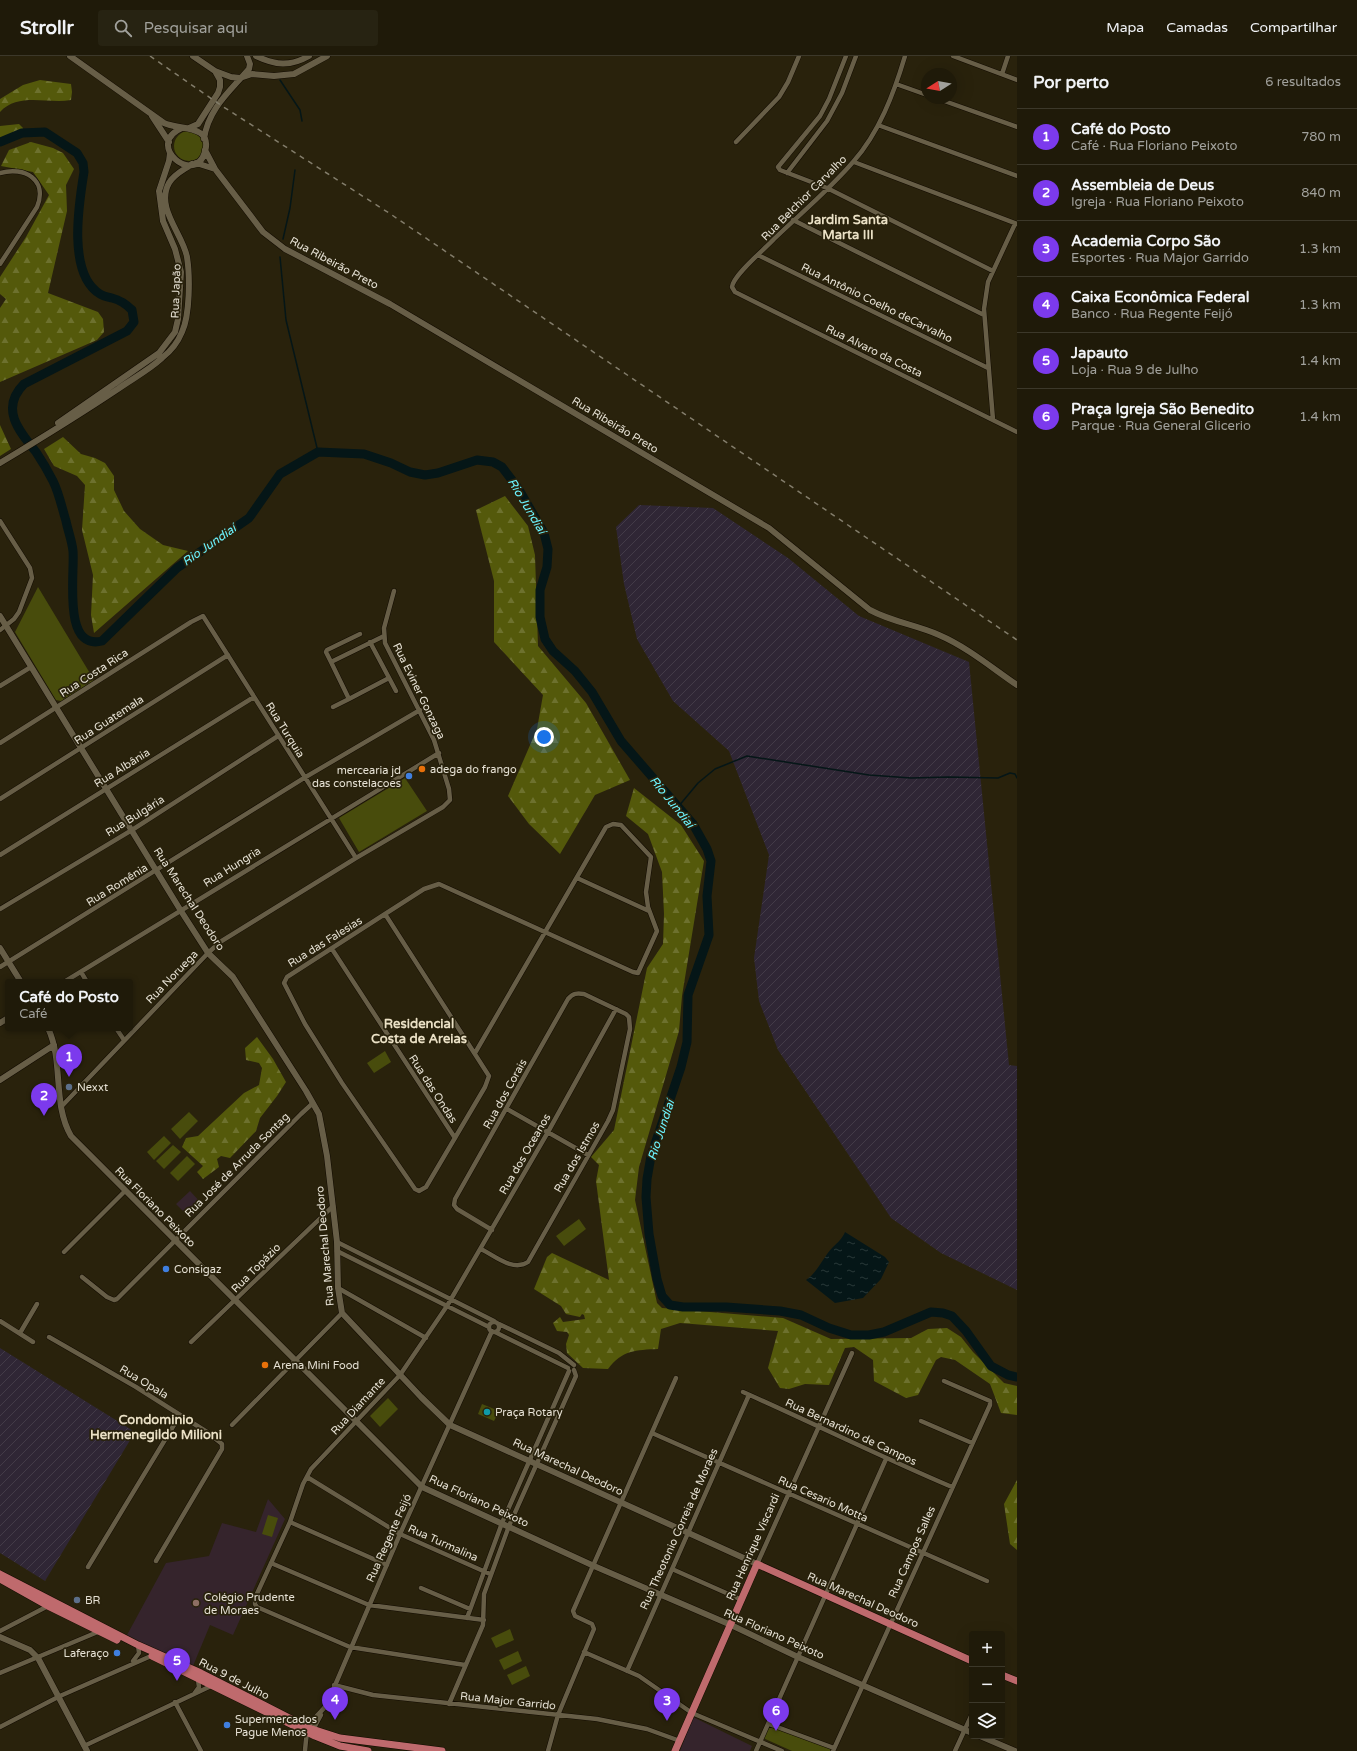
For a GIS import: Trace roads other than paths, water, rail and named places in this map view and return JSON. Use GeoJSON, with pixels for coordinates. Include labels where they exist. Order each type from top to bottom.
{"type":"FeatureCollection","features":[{"type":"Feature","properties":{"kind":"main road","name":"Rua Marechal Deodoro"},"geometry":{"type":"LineString","coordinates":[[757,1564],[969,1660]]}},
{"type":"Feature","properties":{"kind":"main road","name":"Rua Henrique Viscardi"},"geometry":{"type":"LineString","coordinates":[[675,1751],[757,1564]]}},
{"type":"Feature","properties":{"kind":"main road","name":"Rua 9 de Julho"},"geometry":{"type":"LineString","coordinates":[[0,1574],[95,1623],[151,1656],[198,1680],[312,1732],[340,1738],[442,1751]]}},
{"type":"Feature","properties":{"kind":"main road","name":"Rua 9 de Julho"},"geometry":{"type":"LineString","coordinates":[[0,1579],[48,1606],[100,1631],[201,1673],[340,1746],[368,1751]]}},
{"type":"Feature","properties":{"kind":"main road"},"geometry":{"type":"LineString","coordinates":[[48,1606],[54,1604],[95,1623]]}},
{"type":"Feature","properties":{"kind":"main road"},"geometry":{"type":"LineString","coordinates":[[1005,1676],[1017,1681]]}},
{"type":"Feature","properties":{"kind":"main road"},"geometry":{"type":"LineString","coordinates":[[211,1686],[217,1684],[249,1698]]}},
{"type":"Feature","properties":{"kind":"street"},"geometry":{"type":"LineString","coordinates":[[70,56],[164,123],[197,130],[204,139]]}},
{"type":"Feature","properties":{"kind":"street"},"geometry":{"type":"LineString","coordinates":[[193,56],[215,71],[231,77],[240,78],[252,74],[274,76],[294,74],[327,56]]}},
{"type":"Feature","properties":{"kind":"street"},"geometry":{"type":"LineString","coordinates":[[204,139],[209,120],[223,96],[249,70],[250,64],[247,56]]}},
{"type":"Feature","properties":{"kind":"street"},"geometry":{"type":"LineString","coordinates":[[256,56],[269,62],[282,64],[297,62],[309,56]]}},
{"type":"Feature","properties":{"kind":"street"},"geometry":{"type":"LineString","coordinates":[[736,142],[779,97],[788,82],[799,56]]}},
{"type":"Feature","properties":{"kind":"street"},"geometry":{"type":"LineString","coordinates":[[846,56],[829,100],[820,116],[778,168],[787,173],[827,188],[993,272]]}},
{"type":"Feature","properties":{"kind":"street"},"geometry":{"type":"LineString","coordinates":[[787,173],[827,121],[842,93],[856,56]]}},
{"type":"Feature","properties":{"kind":"street","name":"Rua Belchior Carvalho"},"geometry":{"type":"LineString","coordinates":[[734,280],[793,220],[854,162],[878,125],[896,84],[904,56]]}},
{"type":"Feature","properties":{"kind":"street"},"geometry":{"type":"LineString","coordinates":[[953,56],[1017,80]]}},
{"type":"Feature","properties":{"kind":"street"},"geometry":{"type":"LineString","coordinates":[[1002,74],[1008,56]]}},
{"type":"Feature","properties":{"kind":"street"},"geometry":{"type":"LineString","coordinates":[[189,128],[198,124],[218,93],[220,80],[215,71]]}},
{"type":"Feature","properties":{"kind":"street"},"geometry":{"type":"LineString","coordinates":[[896,84],[921,93]]}},
{"type":"Feature","properties":{"kind":"street"},"geometry":{"type":"LineString","coordinates":[[953,104],[1017,127]]}},
{"type":"Feature","properties":{"kind":"street"},"geometry":{"type":"LineString","coordinates":[[148,111],[169,142]]}},
{"type":"Feature","properties":{"kind":"street"},"geometry":{"type":"LineString","coordinates":[[878,125],[1017,176]]}},
{"type":"Feature","properties":{"kind":"street"},"geometry":{"type":"LineString","coordinates":[[182,128],[172,135],[169,142],[170,153],[177,162],[184,165],[194,163],[202,158],[205,150]]}},
{"type":"Feature","properties":{"kind":"street","name":"Rua Ribeirão Preto"},"geometry":{"type":"LineString","coordinates":[[204,139],[205,150],[215,169],[263,232],[285,249],[390,304],[769,528],[870,610],[885,618],[938,634],[952,641],[1017,685]]}},
{"type":"Feature","properties":{"kind":"street","name":"Rua Japão"},"geometry":{"type":"LineString","coordinates":[[44,436],[48,430],[159,353],[175,332],[178,319],[181,272],[175,250],[163,221],[160,198],[161,186],[170,153]]}},
{"type":"Feature","properties":{"kind":"street"},"geometry":{"type":"LineString","coordinates":[[854,162],[1016,224],[988,282],[984,315],[992,420]]}},
{"type":"Feature","properties":{"kind":"street"},"geometry":{"type":"LineString","coordinates":[[194,163],[215,169]]}},
{"type":"Feature","properties":{"kind":"street","name":"Rua Japão"},"geometry":{"type":"LineString","coordinates":[[2,462],[155,364],[175,345],[182,332],[186,319],[188,277],[187,256],[166,206],[166,193],[173,177],[194,163]]}},
{"type":"Feature","properties":{"kind":"street"},"geometry":{"type":"LineString","coordinates":[[0,173],[15,171],[31,176],[37,180],[41,197],[37,207],[0,264]]}},
{"type":"Feature","properties":{"kind":"street"},"geometry":{"type":"LineString","coordinates":[[793,220],[984,315]]}},
{"type":"Feature","properties":{"kind":"street","name":"Rua Antônio Coelho deCarvalho"},"geometry":{"type":"LineString","coordinates":[[758,255],[988,368]]}},
{"type":"Feature","properties":{"kind":"street","name":"Rua Alvaro da Costa"},"geometry":{"type":"LineString","coordinates":[[734,280],[732,287],[735,292],[1017,432]]}},
{"type":"Feature","properties":{"kind":"street"},"geometry":{"type":"LineString","coordinates":[[0,521],[32,573],[31,584],[19,612],[6,626],[0,630]]}},
{"type":"Feature","properties":{"kind":"street","name":"Rua Eviner Gonzaga"},"geometry":{"type":"LineString","coordinates":[[394,591],[384,628],[385,643],[420,710],[439,753],[449,789],[450,799]]}},
{"type":"Feature","properties":{"kind":"street","name":"Rua Marechal Deodoro"},"geometry":{"type":"LineString","coordinates":[[0,616],[208,953],[233,977],[314,1103],[319,1114],[323,1131],[337,1242],[338,1288],[342,1313],[400,1375],[450,1425],[757,1564]]}},
{"type":"Feature","properties":{"kind":"street","name":"Rua Turquia"},"geometry":{"type":"LineString","coordinates":[[197,618],[203,616],[205,618],[329,819],[356,858]]}},
{"type":"Feature","properties":{"kind":"street","name":"Rua Costa Rica"},"geometry":{"type":"LineString","coordinates":[[0,742],[197,618]]}},
{"type":"Feature","properties":{"kind":"street"},"geometry":{"type":"LineString","coordinates":[[349,698],[326,652],[327,650],[360,634]]}},
{"type":"Feature","properties":{"kind":"street"},"geometry":{"type":"LineString","coordinates":[[331,662],[384,636]]}},
{"type":"Feature","properties":{"kind":"street"},"geometry":{"type":"LineString","coordinates":[[370,642],[396,691]]}},
{"type":"Feature","properties":{"kind":"street","name":"Rua Guatemala"},"geometry":{"type":"LineString","coordinates":[[0,799],[82,749],[228,655]]}},
{"type":"Feature","properties":{"kind":"street"},"geometry":{"type":"LineString","coordinates":[[0,686],[31,667]]}},
{"type":"Feature","properties":{"kind":"street"},"geometry":{"type":"LineString","coordinates":[[333,707],[389,678]]}},
{"type":"Feature","properties":{"kind":"street","name":"Rua Albânia"},"geometry":{"type":"LineString","coordinates":[[0,855],[254,697]]}},
{"type":"Feature","properties":{"kind":"street","name":"Rua Romênia"},"geometry":{"type":"LineString","coordinates":[[0,968],[304,778],[420,710]]}},
{"type":"Feature","properties":{"kind":"street","name":"Rua Bulgária"},"geometry":{"type":"LineString","coordinates":[[0,909],[132,830],[278,736]]}},
{"type":"Feature","properties":{"kind":"street","name":"Rua Hungria"},"geometry":{"type":"LineString","coordinates":[[69,979],[439,753]]}},
{"type":"Feature","properties":{"kind":"street","name":"Rua Noruega"},"geometry":{"type":"LineString","coordinates":[[133,1031],[220,942],[356,858],[443,807],[450,799]]}},
{"type":"Feature","properties":{"kind":"street"},"geometry":{"type":"LineString","coordinates":[[475,1054],[546,934],[606,827],[613,824],[621,825],[651,856],[646,892],[649,911],[656,931],[638,973],[546,934]]}},
{"type":"Feature","properties":{"kind":"street"},"geometry":{"type":"LineString","coordinates":[[577,878],[649,911]]}},
{"type":"Feature","properties":{"kind":"street","name":"Rua das Falesias"},"geometry":{"type":"LineString","coordinates":[[455,1138],[426,1187],[421,1191],[417,1191],[342,1083],[306,1024],[285,986],[284,980],[424,889],[439,884],[546,934]]}},
{"type":"Feature","properties":{"kind":"street"},"geometry":{"type":"LineString","coordinates":[[385,914],[489,1076],[486,1088],[455,1138]]}},
{"type":"Feature","properties":{"kind":"street"},"geometry":{"type":"LineString","coordinates":[[0,948],[19,979]]}},
{"type":"Feature","properties":{"kind":"street","name":"Rua das Ondas"},"geometry":{"type":"LineString","coordinates":[[332,949],[455,1138]]}},
{"type":"Feature","properties":{"kind":"street"},"geometry":{"type":"LineString","coordinates":[[81,972],[85,979]]}},
{"type":"Feature","properties":{"kind":"street","name":"Rua dos Corais"},"geometry":{"type":"LineString","coordinates":[[492,1230],[457,1209],[455,1199],[572,994],[584,994],[616,1009]]}},
{"type":"Feature","properties":{"kind":"street","name":"Rua dos Oceanos"},"geometry":{"type":"LineString","coordinates":[[447,1306],[548,1132],[616,1009]]}},
{"type":"Feature","properties":{"kind":"street","name":"Rua dos Istmos"},"geometry":{"type":"LineString","coordinates":[[481,1249],[511,1265],[522,1266],[528,1262],[613,1110],[630,1029],[629,1017],[616,1009]]}},
{"type":"Feature","properties":{"kind":"street","name":"Rua Floriano Peixoto"},"geometry":{"type":"LineString","coordinates":[[49,1031],[54,1045],[64,1123],[71,1136],[174,1241],[422,1487],[660,1596],[731,1625],[798,1657],[863,1684],[969,1732]]}},
{"type":"Feature","properties":{"kind":"street"},"geometry":{"type":"LineString","coordinates":[[118,1031],[124,1040]]}},
{"type":"Feature","properties":{"kind":"street","name":"Rua Noruega"},"geometry":{"type":"LineString","coordinates":[[61,1107],[133,1031]]}},
{"type":"Feature","properties":{"kind":"street"},"geometry":{"type":"LineString","coordinates":[[0,1080],[54,1045]]}},
{"type":"Feature","properties":{"kind":"street","name":"Rua José de Arruda Sontag"},"geometry":{"type":"LineString","coordinates":[[82,1277],[107,1297],[114,1300],[301,1114],[314,1103]]}},
{"type":"Feature","properties":{"kind":"street"},"geometry":{"type":"LineString","coordinates":[[507,1109],[588,1155]]}},
{"type":"Feature","properties":{"kind":"street"},"geometry":{"type":"LineString","coordinates":[[64,1252],[125,1191]]}},
{"type":"Feature","properties":{"kind":"street","name":"Rua Topázio"},"geometry":{"type":"LineString","coordinates":[[192,1342],[235,1302],[320,1216],[333,1206]]}},
{"type":"Feature","properties":{"kind":"street"},"geometry":{"type":"LineString","coordinates":[[337,1242],[559,1353],[576,1376],[502,1523],[483,1571],[467,1618]]}},
{"type":"Feature","properties":{"kind":"street"},"geometry":{"type":"LineString","coordinates":[[337,1251],[492,1330],[571,1368]]}},
{"type":"Feature","properties":{"kind":"street"},"geometry":{"type":"LineString","coordinates":[[338,1288],[426,1338]]}},
{"type":"Feature","properties":{"kind":"street"},"geometry":{"type":"LineString","coordinates":[[20,1333],[37,1304]]}},
{"type":"Feature","properties":{"kind":"street","name":"Rua Diamante"},"geometry":{"type":"LineString","coordinates":[[350,1647],[257,1607],[255,1604],[255,1598],[290,1522],[311,1469],[400,1375],[447,1306]]}},
{"type":"Feature","properties":{"kind":"street"},"geometry":{"type":"LineString","coordinates":[[232,1425],[342,1313]]}},
{"type":"Feature","properties":{"kind":"street"},"geometry":{"type":"LineString","coordinates":[[492,1330],[489,1324],[494,1321]]}},
{"type":"Feature","properties":{"kind":"street"},"geometry":{"type":"LineString","coordinates":[[0,1322],[33,1342]]}},
{"type":"Feature","properties":{"kind":"street"},"geometry":{"type":"LineString","coordinates":[[492,1330],[499,1329],[499,1324]]}},
{"type":"Feature","properties":{"kind":"street","name":"Rua Regente Feijó"},"geometry":{"type":"LineString","coordinates":[[312,1732],[312,1720],[321,1713],[334,1685],[492,1330]]}},
{"type":"Feature","properties":{"kind":"street","name":"Rua Opala"},"geometry":{"type":"LineString","coordinates":[[49,1337],[136,1387],[220,1441],[222,1449],[156,1561]]}},
{"type":"Feature","properties":{"kind":"street","name":"Rua Henrique Viscardi"},"geometry":{"type":"LineString","coordinates":[[757,1564],[852,1353]]}},
{"type":"Feature","properties":{"kind":"street"},"geometry":{"type":"LineString","coordinates":[[449,1704],[480,1633],[484,1620],[482,1601],[490,1574],[550,1415],[571,1368]]}},
{"type":"Feature","properties":{"kind":"street"},"geometry":{"type":"LineString","coordinates":[[567,1377],[574,1380]]}},
{"type":"Feature","properties":{"kind":"street"},"geometry":{"type":"LineString","coordinates":[[548,1751],[558,1715],[594,1626],[575,1616],[573,1611],[676,1378]]}},
{"type":"Feature","properties":{"kind":"street","name":"Rua Campos Salles"},"geometry":{"type":"LineString","coordinates":[[833,1749],[990,1405],[990,1401],[944,1381]]}},
{"type":"Feature","properties":{"kind":"street","name":"Rua Bernardino de Campos"},"geometry":{"type":"LineString","coordinates":[[743,1392],[819,1426],[886,1459],[952,1487]]}},
{"type":"Feature","properties":{"kind":"street","name":"Rua Theotonio Correia de Moraes"},"geometry":{"type":"LineString","coordinates":[[627,1671],[749,1395]]}},
{"type":"Feature","properties":{"kind":"street"},"geometry":{"type":"LineString","coordinates":[[88,1567],[180,1415]]}},
{"type":"Feature","properties":{"kind":"street"},"geometry":{"type":"LineString","coordinates":[[550,1415],[556,1418]]}},
{"type":"Feature","properties":{"kind":"street"},"geometry":{"type":"LineString","coordinates":[[921,1421],[972,1443]]}},
{"type":"Feature","properties":{"kind":"street","name":"Rua Cesario Motta"},"geometry":{"type":"LineString","coordinates":[[652,1432],[718,1463],[987,1581]]}},
{"type":"Feature","properties":{"kind":"street"},"geometry":{"type":"LineString","coordinates":[[756,1751],[886,1459]]}},
{"type":"Feature","properties":{"kind":"street","name":"Rua Turmalina"},"geometry":{"type":"LineString","coordinates":[[307,1477],[400,1534],[490,1574]]}},
{"type":"Feature","properties":{"kind":"street"},"geometry":{"type":"LineString","coordinates":[[290,1522],[387,1565]]}},
{"type":"Feature","properties":{"kind":"street"},"geometry":{"type":"LineString","coordinates":[[271,1563],[369,1605],[484,1620]]}},
{"type":"Feature","properties":{"kind":"street"},"geometry":{"type":"LineString","coordinates":[[672,1569],[742,1600]]}},
{"type":"Feature","properties":{"kind":"street"},"geometry":{"type":"LineString","coordinates":[[421,1588],[470,1609]]}},
{"type":"Feature","properties":{"kind":"street"},"geometry":{"type":"LineString","coordinates":[[0,1632],[48,1606]]}},
{"type":"Feature","properties":{"kind":"street"},"geometry":{"type":"LineString","coordinates":[[0,1673],[100,1631]]}},
{"type":"Feature","properties":{"kind":"street"},"geometry":{"type":"LineString","coordinates":[[0,1637],[30,1650],[38,1658],[60,1696],[86,1748],[175,1702],[211,1686]]}},
{"type":"Feature","properties":{"kind":"street"},"geometry":{"type":"LineString","coordinates":[[350,1647],[465,1665]]}},
{"type":"Feature","properties":{"kind":"street"},"geometry":{"type":"LineString","coordinates":[[129,1664],[136,1658],[139,1648]]}},
{"type":"Feature","properties":{"kind":"street"},"geometry":{"type":"LineString","coordinates":[[584,1652],[639,1676],[692,1713],[782,1751]]}},
{"type":"Feature","properties":{"kind":"street"},"geometry":{"type":"LineString","coordinates":[[0,1727],[60,1696],[129,1664],[151,1656]]}},
{"type":"Feature","properties":{"kind":"street"},"geometry":{"type":"LineString","coordinates":[[194,1694],[199,1687],[198,1680]]}},
{"type":"Feature","properties":{"kind":"street","name":"Rua Major Garrido"},"geometry":{"type":"LineString","coordinates":[[334,1685],[374,1695],[625,1723],[680,1741]]}},
{"type":"Feature","properties":{"kind":"street"},"geometry":{"type":"LineString","coordinates":[[175,1702],[201,1751]]}},
{"type":"Feature","properties":{"kind":"street"},"geometry":{"type":"LineString","coordinates":[[955,1751],[969,1720]]}},
{"type":"Feature","properties":{"kind":"street"},"geometry":{"type":"LineString","coordinates":[[769,1724],[833,1749]]}},
{"type":"Feature","properties":{"kind":"street"},"geometry":{"type":"LineString","coordinates":[[305,1751],[312,1732]]}},
{"type":"Feature","properties":{"kind":"street"},"geometry":{"type":"LineString","coordinates":[[987,1739],[1015,1751]]}},
{"type":"Feature","properties":{"kind":"water"},"geometry":{"type":"Polygon","coordinates":[[[845,1232],[885,1257],[889,1262],[881,1279],[863,1298],[835,1303],[806,1280],[814,1273],[829,1251],[841,1239],[845,1232]]]}},
{"type":"Feature","properties":{"kind":"waterway"},"geometry":{"type":"LineString","coordinates":[[280,80],[300,110],[302,121]]}},
{"type":"Feature","properties":{"kind":"waterway","name":"Rio Jundiaí"},"geometry":{"type":"LineString","coordinates":[[0,142],[22,133],[45,132],[77,153],[83,163],[84,172],[78,219],[79,255],[83,271],[90,284],[100,294],[120,301],[132,310],[134,322],[127,331],[24,384],[17,393],[13,402],[14,419],[47,470],[55,486],[66,521],[73,551],[73,608],[76,623],[81,634],[89,641],[102,641],[177,568],[249,518],[280,474],[318,452],[364,454],[391,463],[410,472],[425,475],[438,473],[477,460],[493,462],[502,467],[518,488],[544,533],[548,549],[547,567],[540,590],[540,617],[545,639],[553,651],[575,671],[592,692],[621,741],[693,824],[707,849],[711,861],[707,896],[709,935],[688,995],[687,1042],[681,1067],[651,1156],[647,1179],[646,1197],[649,1234],[657,1279],[662,1296],[670,1305],[683,1307],[726,1307],[780,1311],[801,1315],[829,1328],[851,1335],[869,1335],[884,1332],[931,1312],[943,1313],[952,1316],[966,1331],[991,1366],[1008,1375],[1017,1377]]}},
{"type":"Feature","properties":{"kind":"waterway"},"geometry":{"type":"LineString","coordinates":[[283,239],[290,208],[295,170]]}},
{"type":"Feature","properties":{"kind":"waterway"},"geometry":{"type":"LineString","coordinates":[[280,257],[286,320],[318,452]]}},
{"type":"Feature","properties":{"kind":"waterway"},"geometry":{"type":"LineString","coordinates":[[678,807],[698,783],[715,769],[747,756],[869,775],[911,778],[998,778],[1010,773],[1015,774],[1017,778]]}},
{"type":"Feature","properties":{"kind":"railway"},"geometry":{"type":"LineString","coordinates":[[150,56],[222,106],[389,213],[1017,640]]}},
{"type":"Feature","properties":{"kind":"place","name":"adega do frango"},"geometry":{"type":"Point","coordinates":[422,769]}},
{"type":"Feature","properties":{"kind":"place","name":"mercearia jd das constelacoes"},"geometry":{"type":"Point","coordinates":[409,776]}},
{"type":"Feature","properties":{"kind":"place","name":"Café do Posto"},"geometry":{"type":"Point","coordinates":[69,1077]}},
{"type":"Feature","properties":{"kind":"place","name":"Nexxt"},"geometry":{"type":"Point","coordinates":[69,1087]}},
{"type":"Feature","properties":{"kind":"place","name":"Assembleia de Deus"},"geometry":{"type":"Point","coordinates":[44,1116]}},
{"type":"Feature","properties":{"kind":"place","name":"Consigaz"},"geometry":{"type":"Point","coordinates":[166,1269]}},
{"type":"Feature","properties":{"kind":"place","name":"Arena Mini Food"},"geometry":{"type":"Point","coordinates":[265,1365]}},
{"type":"Feature","properties":{"kind":"place","name":"Praça Rotary"},"geometry":{"type":"Point","coordinates":[487,1412]}},
{"type":"Feature","properties":{"kind":"place","name":"BR"},"geometry":{"type":"Point","coordinates":[77,1600]}},
{"type":"Feature","properties":{"kind":"place","name":"Colégio Prudente de Moraes"},"geometry":{"type":"Point","coordinates":[196,1603]}},
{"type":"Feature","properties":{"kind":"place","name":"Laferaço"},"geometry":{"type":"Point","coordinates":[117,1653]}},
{"type":"Feature","properties":{"kind":"place","name":"Japauto"},"geometry":{"type":"Point","coordinates":[177,1681]}},
{"type":"Feature","properties":{"kind":"place","name":"Caixa Econômica Federal"},"geometry":{"type":"Point","coordinates":[335,1720]}},
{"type":"Feature","properties":{"kind":"place","name":"Academia Corpo São"},"geometry":{"type":"Point","coordinates":[667,1721]}},
{"type":"Feature","properties":{"kind":"place","name":"Supermercados Pague Menos"},"geometry":{"type":"Point","coordinates":[227,1725]}},
{"type":"Feature","properties":{"kind":"place","name":"Praça Igreja São Benedito"},"geometry":{"type":"Point","coordinates":[776,1731]}},
{"type":"Feature","properties":{"kind":"district","name":"Jardim Santa Marta III"},"geometry":{"type":"Point","coordinates":[848,228]}},
{"type":"Feature","properties":{"kind":"district","name":"Residencial Costa de Areias"},"geometry":{"type":"Point","coordinates":[419,1032]}},
{"type":"Feature","properties":{"kind":"district","name":"Condominio Hermenegildo Milioni"},"geometry":{"type":"Point","coordinates":[156,1428]}}]}
